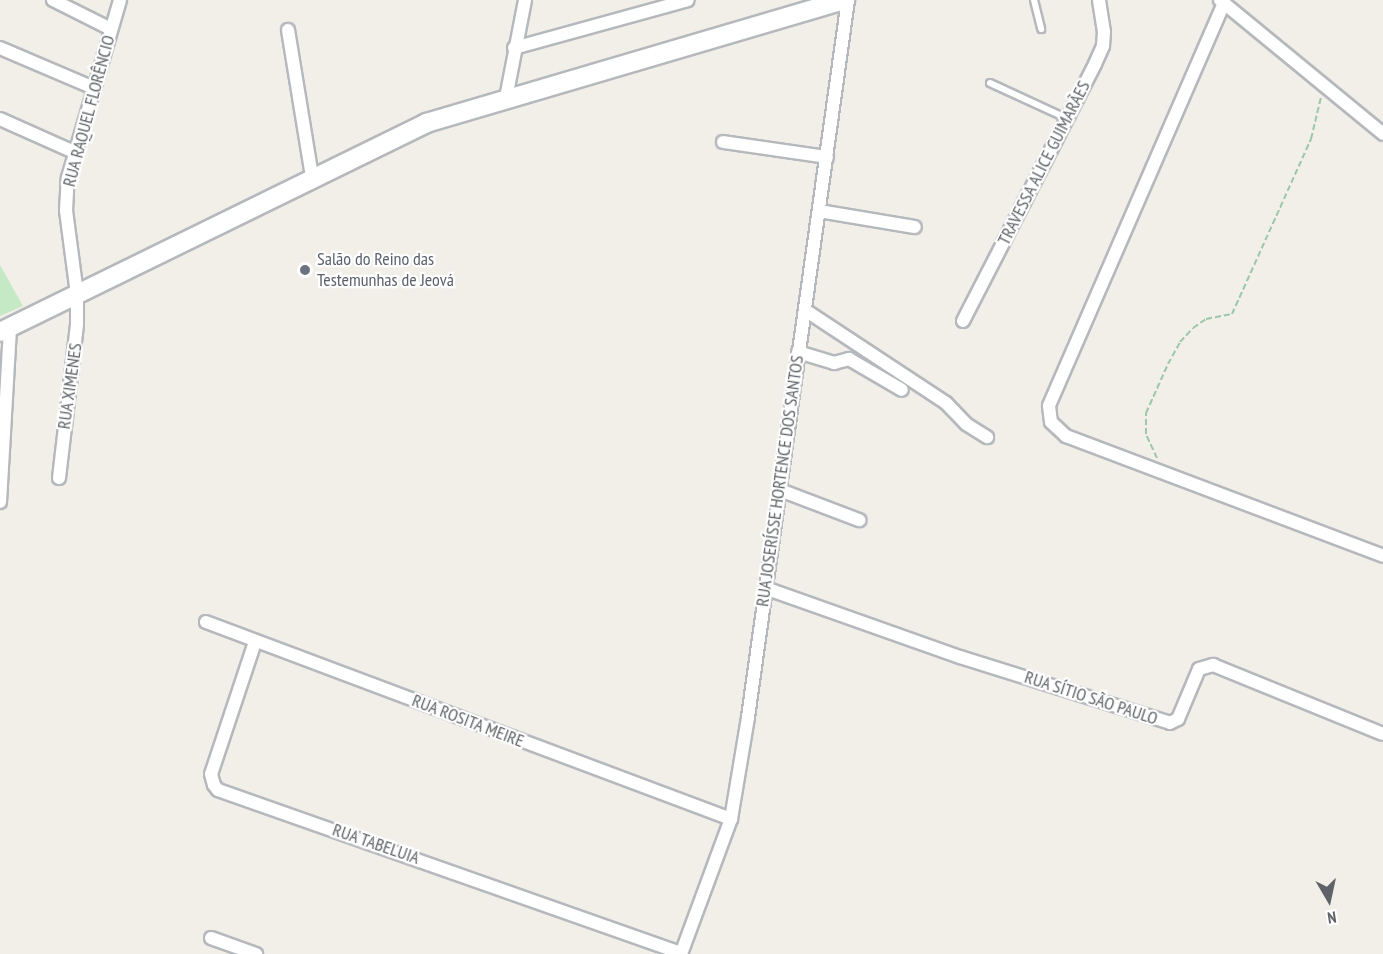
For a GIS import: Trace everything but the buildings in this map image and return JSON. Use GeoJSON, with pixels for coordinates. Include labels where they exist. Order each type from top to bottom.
{"type":"FeatureCollection","features":[{"type":"Feature","properties":{"kind":"main road"},"geometry":{"type":"LineString","coordinates":[[5,330],[312,177],[426,123],[847,0]]}},
{"type":"Feature","properties":{"kind":"street"},"geometry":{"type":"LineString","coordinates":[[53,0],[111,29]]}},
{"type":"Feature","properties":{"kind":"street","name":"RUA RAQUEL FLORÊNCIO"},"geometry":{"type":"LineString","coordinates":[[77,294],[65,197],[74,152],[120,0]]}},
{"type":"Feature","properties":{"kind":"street"},"geometry":{"type":"LineString","coordinates":[[506,98],[525,0]]}},
{"type":"Feature","properties":{"kind":"street"},"geometry":{"type":"LineString","coordinates":[[514,48],[688,0]]}},
{"type":"Feature","properties":{"kind":"street","name":"RUA JOSERÍSSE HORTENCE DOS SANTOS"},"geometry":{"type":"LineString","coordinates":[[681,954],[731,819],[780,490],[847,0]]}},
{"type":"Feature","properties":{"kind":"street","name":"TRAVESSA ALICE GUIMARÃES"},"geometry":{"type":"LineString","coordinates":[[963,321],[1103,46],[1104,32],[1099,0]]}},
{"type":"Feature","properties":{"kind":"street"},"geometry":{"type":"LineString","coordinates":[[1383,134],[1222,2],[1049,406],[1051,422],[1066,436],[1383,556]]}},
{"type":"Feature","properties":{"kind":"street"},"geometry":{"type":"LineString","coordinates":[[288,30],[312,177]]}},
{"type":"Feature","properties":{"kind":"street"},"geometry":{"type":"LineString","coordinates":[[0,48],[94,88]]}},
{"type":"Feature","properties":{"kind":"street"},"geometry":{"type":"LineString","coordinates":[[0,119],[74,152]]}},
{"type":"Feature","properties":{"kind":"street"},"geometry":{"type":"LineString","coordinates":[[723,142],[827,157]]}},
{"type":"Feature","properties":{"kind":"street"},"geometry":{"type":"LineString","coordinates":[[819,211],[915,227]]}},
{"type":"Feature","properties":{"kind":"street","name":"RUA XIMENES"},"geometry":{"type":"LineString","coordinates":[[59,478],[77,334],[77,294]]}},
{"type":"Feature","properties":{"kind":"street"},"geometry":{"type":"LineString","coordinates":[[805,310],[946,403],[966,424],[987,437]]}},
{"type":"Feature","properties":{"kind":"street"},"geometry":{"type":"LineString","coordinates":[[0,502],[5,330]]}},
{"type":"Feature","properties":{"kind":"street"},"geometry":{"type":"LineString","coordinates":[[798,352],[834,363],[849,359],[902,390]]}},
{"type":"Feature","properties":{"kind":"street"},"geometry":{"type":"LineString","coordinates":[[780,490],[859,520]]}},
{"type":"Feature","properties":{"kind":"street","name":"RUA SÍTIO SÃO PAULO"},"geometry":{"type":"LineString","coordinates":[[765,588],[960,657],[1170,723],[1178,719],[1199,669],[1213,665],[1383,734]]}},
{"type":"Feature","properties":{"kind":"street","name":"RUA ROSITA MEIRE"},"geometry":{"type":"LineString","coordinates":[[206,622],[731,819]]}},
{"type":"Feature","properties":{"kind":"street","name":"RUA TABELUIA"},"geometry":{"type":"LineString","coordinates":[[255,642],[211,774],[214,785],[219,790],[681,954]]}},
{"type":"Feature","properties":{"kind":"street"},"geometry":{"type":"LineString","coordinates":[[211,938],[256,954]]}},
{"type":"Feature","properties":{"kind":"lane"},"geometry":{"type":"LineString","coordinates":[[1034,0],[1041,28]]}},
{"type":"Feature","properties":{"kind":"lane"},"geometry":{"type":"LineString","coordinates":[[990,83],[1066,118]]}},
{"type":"Feature","properties":{"kind":"path"},"geometry":{"type":"LineString","coordinates":[[1163,473],[1146,434],[1146,413],[1180,342],[1206,319],[1232,314],[1311,139],[1324,86]]}},
{"type":"Feature","properties":{"kind":"green space"},"geometry":{"type":"Polygon","coordinates":[[[0,265],[23,306],[0,316],[0,265]]]}},
{"type":"Feature","properties":{"kind":"place","name":"Salão do Reino das Testemunhas de Jeová"},"geometry":{"type":"Point","coordinates":[305,270]}}]}
